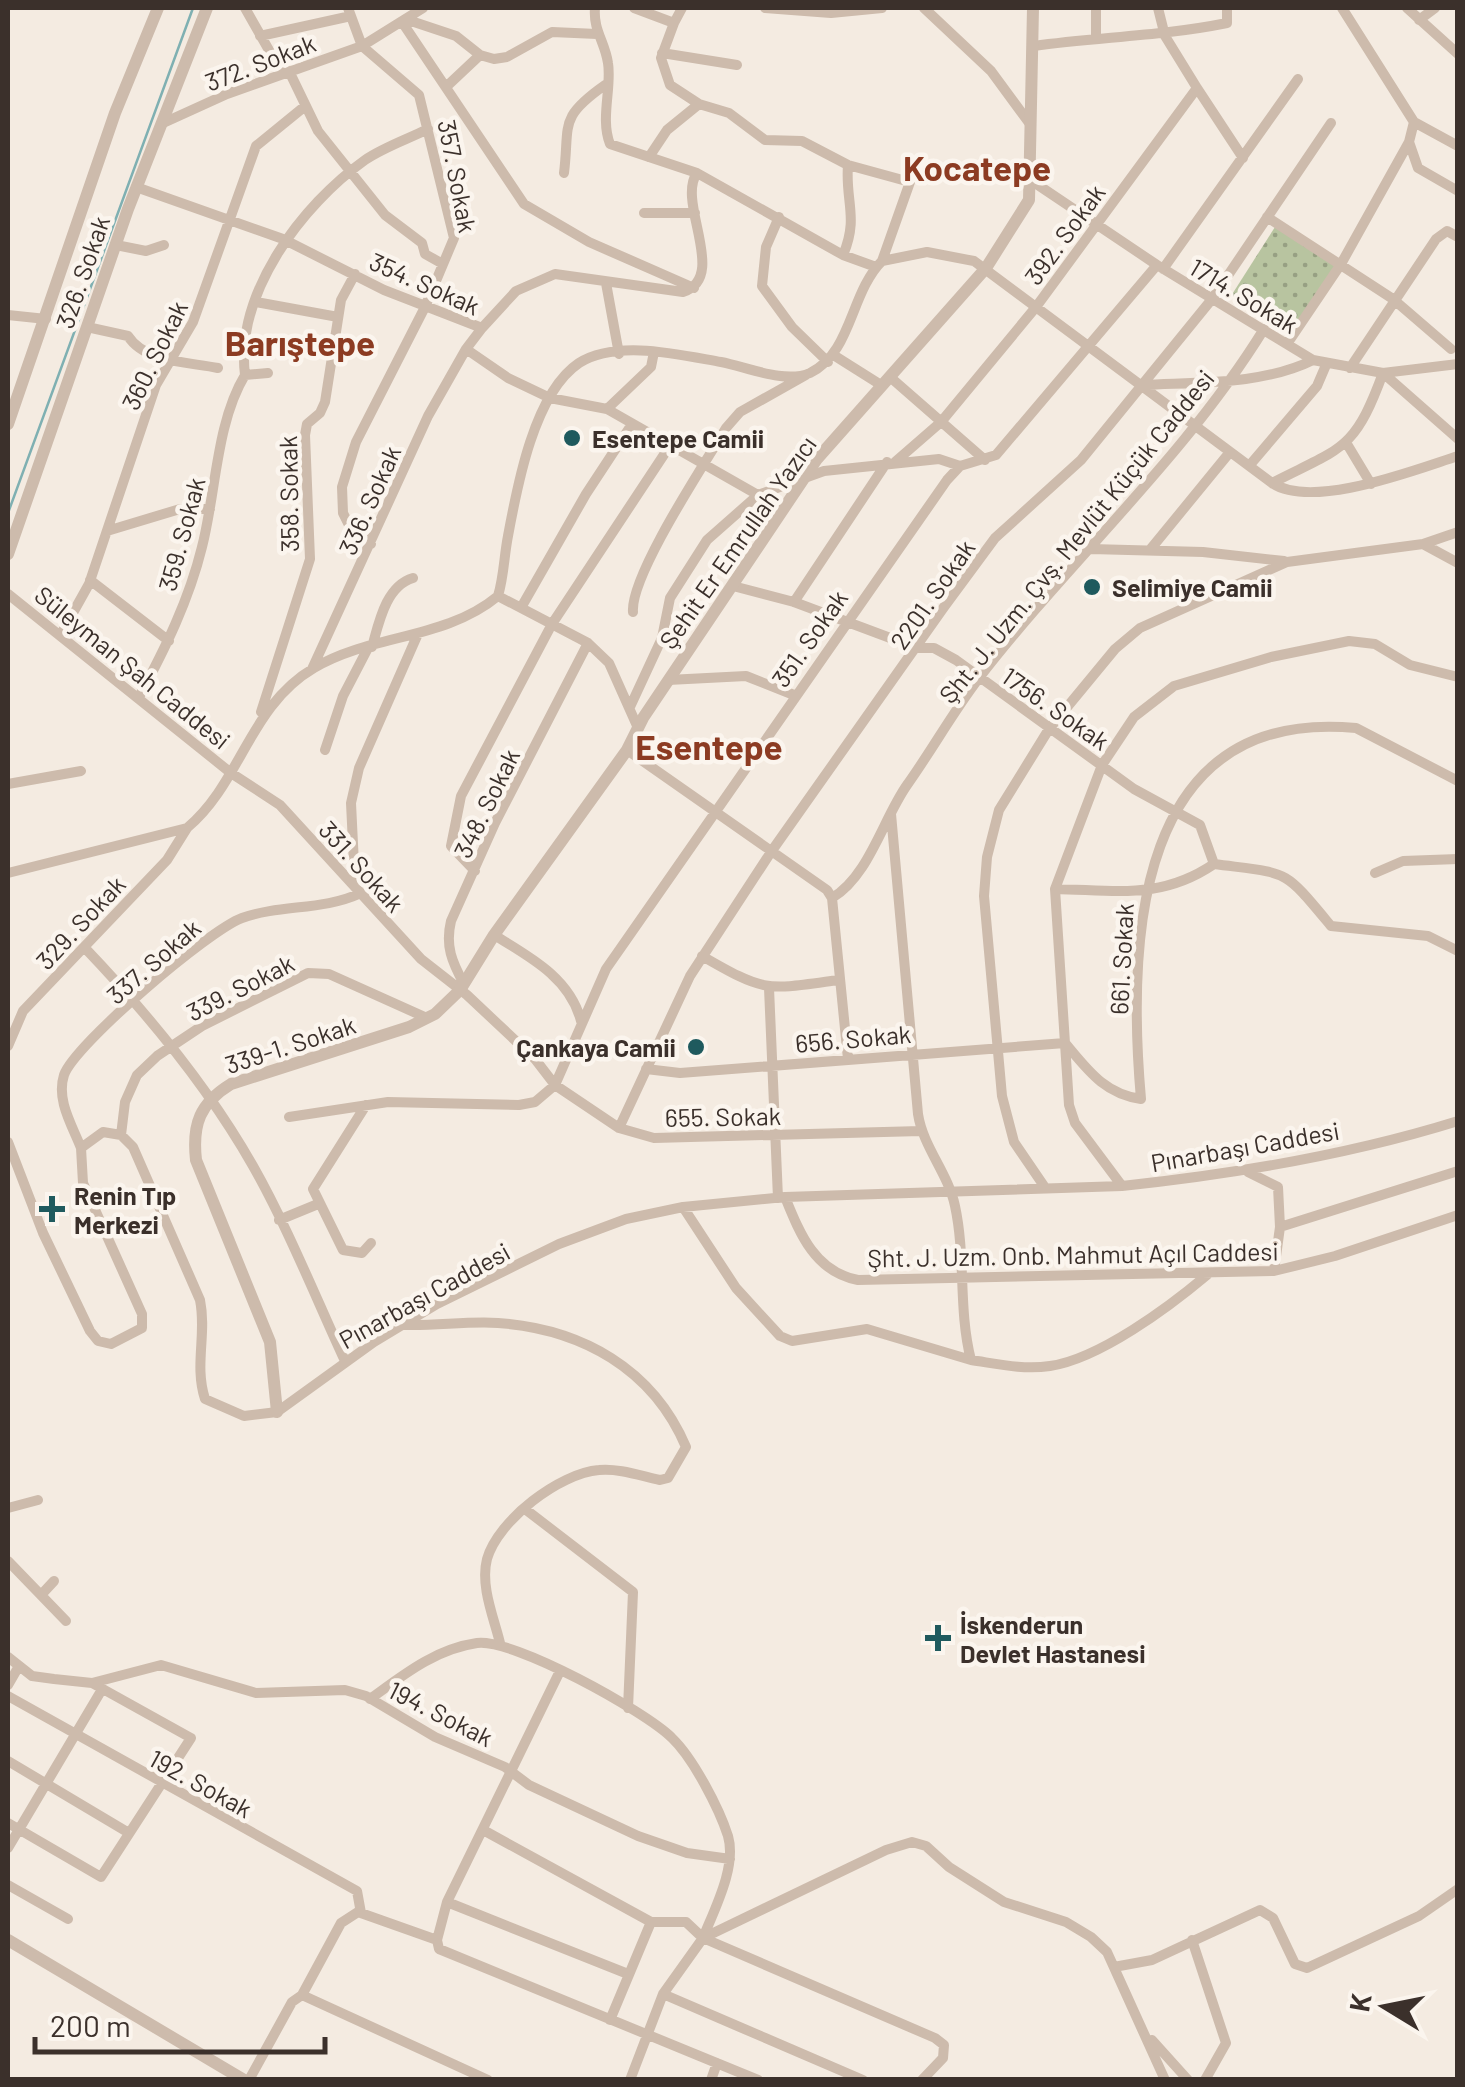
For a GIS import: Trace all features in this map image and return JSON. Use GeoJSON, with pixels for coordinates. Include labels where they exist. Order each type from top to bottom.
{"type":"FeatureCollection","features":[{"type":"Feature","properties":{"kind":"street","name":"326. Sokak"},"geometry":{"type":"LineString","coordinates":[[8,424],[115,113],[158,8]]}},
{"type":"Feature","properties":{"kind":"street","name":"326. Sokak"},"geometry":{"type":"LineString","coordinates":[[8,554],[136,188],[207,8]]}},
{"type":"Feature","properties":{"kind":"street"},"geometry":{"type":"LineString","coordinates":[[245,8],[304,108],[385,215],[422,243],[425,254],[441,263]]}},
{"type":"Feature","properties":{"kind":"street","name":"372. Sokak"},"geometry":{"type":"LineString","coordinates":[[161,124],[285,72],[362,46],[423,8]]}},
{"type":"Feature","properties":{"kind":"street"},"geometry":{"type":"LineString","coordinates":[[596,8],[597,34],[609,66],[605,85],[610,144],[698,173],[843,255],[879,264],[928,252],[986,268],[1272,484],[1292,493],[1371,484],[1458,456]]}},
{"type":"Feature","properties":{"kind":"street"},"geometry":{"type":"LineString","coordinates":[[634,8],[674,23]]}},
{"type":"Feature","properties":{"kind":"street"},"geometry":{"type":"LineString","coordinates":[[633,612],[632,601],[649,561],[705,463],[740,412],[832,359],[879,264],[910,182],[848,165],[802,141],[764,140],[719,108],[699,104],[670,85],[662,70],[662,53],[682,8]]}},
{"type":"Feature","properties":{"kind":"street"},"geometry":{"type":"LineString","coordinates":[[765,8],[882,8]]}},
{"type":"Feature","properties":{"kind":"street"},"geometry":{"type":"LineString","coordinates":[[924,8],[991,71],[1030,124]]}},
{"type":"Feature","properties":{"kind":"street","name":"Şehit Er Emrullah Yazıcı"},"geometry":{"type":"LineString","coordinates":[[494,935],[627,750],[668,680],[805,477],[986,268],[1028,200],[1032,182],[1033,8]]}},
{"type":"Feature","properties":{"kind":"street"},"geometry":{"type":"LineString","coordinates":[[1096,8],[1096,37]]}},
{"type":"Feature","properties":{"kind":"street"},"geometry":{"type":"LineString","coordinates":[[1158,8],[1165,36],[1243,158]]}},
{"type":"Feature","properties":{"kind":"street"},"geometry":{"type":"LineString","coordinates":[[1034,46],[1096,37],[1165,36],[1227,23],[1226,8]]}},
{"type":"Feature","properties":{"kind":"street"},"geometry":{"type":"LineString","coordinates":[[1342,8],[1414,122],[1458,146]]}},
{"type":"Feature","properties":{"kind":"street"},"geometry":{"type":"LineString","coordinates":[[1407,8],[1458,54]]}},
{"type":"Feature","properties":{"kind":"street"},"geometry":{"type":"LineString","coordinates":[[1419,20],[1436,8]]}},
{"type":"Feature","properties":{"kind":"street"},"geometry":{"type":"LineString","coordinates":[[260,36],[349,12],[362,46]]}},
{"type":"Feature","properties":{"kind":"street"},"geometry":{"type":"LineString","coordinates":[[405,21],[456,36],[480,54],[508,56],[552,32],[597,34]]}},
{"type":"Feature","properties":{"kind":"street"},"geometry":{"type":"LineString","coordinates":[[405,21],[524,204],[589,242],[694,288]]}},
{"type":"Feature","properties":{"kind":"street","name":"357. Sokak"},"geometry":{"type":"LineString","coordinates":[[362,46],[419,95],[454,238],[425,307],[356,442],[342,486],[343,512],[351,529],[372,544]]}},
{"type":"Feature","properties":{"kind":"street"},"geometry":{"type":"LineString","coordinates":[[662,53],[737,65]]}},
{"type":"Feature","properties":{"kind":"street"},"geometry":{"type":"LineString","coordinates":[[446,86],[480,54]]}},
{"type":"Feature","properties":{"kind":"street"},"geometry":{"type":"LineString","coordinates":[[630,707],[662,638],[670,598],[706,540],[758,495],[805,477],[891,462],[939,459],[960,466],[996,455],[1160,267],[1298,78]]}},
{"type":"Feature","properties":{"kind":"street"},"geometry":{"type":"LineString","coordinates":[[564,173],[563,138],[578,104],[605,85]]}},
{"type":"Feature","properties":{"kind":"street","name":"392. Sokak"},"geometry":{"type":"LineString","coordinates":[[891,462],[941,422],[1036,307],[1196,88]]}},
{"type":"Feature","properties":{"kind":"street"},"geometry":{"type":"LineString","coordinates":[[649,157],[667,130],[699,104]]}},
{"type":"Feature","properties":{"kind":"street","name":"360. Sokak"},"geometry":{"type":"LineString","coordinates":[[60,636],[90,580],[156,385],[200,306],[256,146],[304,108]]}},
{"type":"Feature","properties":{"kind":"street"},"geometry":{"type":"LineString","coordinates":[[1287,344],[1341,264],[1408,142],[1414,122]]}},
{"type":"Feature","properties":{"kind":"street","name":"2201. Sokak"},"geometry":{"type":"LineString","coordinates":[[619,1128],[702,956],[771,852],[995,538],[1030,503],[1062,481],[1212,299],[1332,123]]}},
{"type":"Feature","properties":{"kind":"street"},"geometry":{"type":"LineString","coordinates":[[283,238],[353,170],[428,129]]}},
{"type":"Feature","properties":{"kind":"street"},"geometry":{"type":"LineString","coordinates":[[1408,142],[1418,168],[1458,191]]}},
{"type":"Feature","properties":{"kind":"street"},"geometry":{"type":"LineString","coordinates":[[843,255],[855,219],[846,188],[848,165]]}},
{"type":"Feature","properties":{"kind":"street"},"geometry":{"type":"LineString","coordinates":[[482,328],[516,292],[556,274],[683,292],[694,288],[701,280],[695,214],[689,202],[691,181],[698,173]]}},
{"type":"Feature","properties":{"kind":"street","name":"1714. Sokak"},"geometry":{"type":"LineString","coordinates":[[1032,182],[1160,267],[1312,360],[1383,373],[1458,364]]}},
{"type":"Feature","properties":{"kind":"street","name":"354. Sokak"},"geometry":{"type":"LineString","coordinates":[[136,188],[283,238],[425,307],[482,328],[466,349],[508,378],[550,398],[608,408],[758,495]]}},
{"type":"Feature","properties":{"kind":"street"},"geometry":{"type":"LineString","coordinates":[[644,213],[695,214]]}},
{"type":"Feature","properties":{"kind":"street"},"geometry":{"type":"LineString","coordinates":[[778,217],[766,247],[762,286],[792,327],[832,359],[885,381],[985,460]]}},
{"type":"Feature","properties":{"kind":"street"},"geometry":{"type":"LineString","coordinates":[[1268,217],[1393,299],[1451,349]]}},
{"type":"Feature","properties":{"kind":"street"},"geometry":{"type":"LineString","coordinates":[[1350,368],[1393,299],[1452,234]]}},
{"type":"Feature","properties":{"kind":"street","name":"359. Sokak"},"geometry":{"type":"LineString","coordinates":[[140,697],[169,641],[202,550],[234,399],[245,375],[243,357],[256,302],[283,238]]}},
{"type":"Feature","properties":{"kind":"street"},"geometry":{"type":"LineString","coordinates":[[116,244],[146,251],[164,245]]}},
{"type":"Feature","properties":{"kind":"street","name":"358. Sokak"},"geometry":{"type":"LineString","coordinates":[[260,718],[308,570],[306,424],[320,413],[325,402],[341,300],[355,274]]}},
{"type":"Feature","properties":{"kind":"street"},"geometry":{"type":"LineString","coordinates":[[606,283],[618,354]]}},
{"type":"Feature","properties":{"kind":"street"},"geometry":{"type":"LineString","coordinates":[[256,302],[338,317]]}},
{"type":"Feature","properties":{"kind":"street"},"geometry":{"type":"LineString","coordinates":[[8,316],[46,319]]}},
{"type":"Feature","properties":{"kind":"street"},"geometry":{"type":"LineString","coordinates":[[87,327],[128,336],[133,344],[170,360],[218,368]]}},
{"type":"Feature","properties":{"kind":"street","name":"Şht. J. Uzm. Çvş. Mevlüt Küçük Caddesi"},"geometry":{"type":"LineString","coordinates":[[832,898],[850,884],[979,678],[1230,380],[1264,329]]}},
{"type":"Feature","properties":{"kind":"street","name":"336. Sokak"},"geometry":{"type":"LineString","coordinates":[[312,669],[428,416],[466,349]]}},
{"type":"Feature","properties":{"kind":"street"},"geometry":{"type":"LineString","coordinates":[[260,718],[312,669],[480,611],[498,596],[518,484],[550,398],[578,364],[618,354],[654,352],[766,373],[806,375]]}},
{"type":"Feature","properties":{"kind":"street"},"geometry":{"type":"LineString","coordinates":[[608,408],[651,367],[654,352]]}},
{"type":"Feature","properties":{"kind":"street"},"geometry":{"type":"LineString","coordinates":[[1142,385],[1230,380],[1280,372],[1312,360]]}},
{"type":"Feature","properties":{"kind":"street"},"geometry":{"type":"LineString","coordinates":[[1249,466],[1317,386],[1326,365]]}},
{"type":"Feature","properties":{"kind":"street"},"geometry":{"type":"LineString","coordinates":[[245,375],[268,373]]}},
{"type":"Feature","properties":{"kind":"street"},"geometry":{"type":"LineString","coordinates":[[1272,484],[1347,444],[1368,413],[1383,373],[1458,438]]}},
{"type":"Feature","properties":{"kind":"street"},"geometry":{"type":"LineString","coordinates":[[522,606],[632,424]]}},
{"type":"Feature","properties":{"kind":"street"},"geometry":{"type":"LineString","coordinates":[[476,870],[450,846],[461,796],[552,624],[672,444]]}},
{"type":"Feature","properties":{"kind":"street"},"geometry":{"type":"LineString","coordinates":[[1347,444],[1371,484]]}},
{"type":"Feature","properties":{"kind":"street"},"geometry":{"type":"LineString","coordinates":[[1150,551],[1230,452]]}},
{"type":"Feature","properties":{"kind":"street"},"geometry":{"type":"LineString","coordinates":[[794,602],[891,462]]}},
{"type":"Feature","properties":{"kind":"street","name":"351. Sokak"},"geometry":{"type":"LineString","coordinates":[[554,1085],[606,968],[846,620],[960,466]]}},
{"type":"Feature","properties":{"kind":"street"},"geometry":{"type":"LineString","coordinates":[[107,531],[180,509],[210,509]]}},
{"type":"Feature","properties":{"kind":"street"},"geometry":{"type":"LineString","coordinates":[[1091,548],[1287,562],[1422,544],[1458,532]]}},
{"type":"Feature","properties":{"kind":"street"},"geometry":{"type":"LineString","coordinates":[[1422,544],[1458,564]]}},
{"type":"Feature","properties":{"kind":"street"},"geometry":{"type":"LineString","coordinates":[[1044,1186],[1014,1142],[1002,1096],[984,896],[987,857],[999,810],[1049,729],[1114,649],[1140,628],[1287,562]]}},
{"type":"Feature","properties":{"kind":"street"},"geometry":{"type":"LineString","coordinates":[[325,750],[342,696],[370,647],[388,598],[403,581],[413,578]]}},
{"type":"Feature","properties":{"kind":"street"},"geometry":{"type":"LineString","coordinates":[[90,580],[169,641]]}},
{"type":"Feature","properties":{"kind":"street","name":"1756. Sokak"},"geometry":{"type":"LineString","coordinates":[[733,586],[794,602],[917,648],[934,648],[1102,765],[1200,826],[1214,864]]}},
{"type":"Feature","properties":{"kind":"street","name":"Süleyman Şah Caddesi"},"geometry":{"type":"LineString","coordinates":[[8,594],[232,773]]}},
{"type":"Feature","properties":{"kind":"street"},"geometry":{"type":"LineString","coordinates":[[498,596],[588,643],[609,663],[638,728]]}},
{"type":"Feature","properties":{"kind":"street"},"geometry":{"type":"LineString","coordinates":[[358,890],[350,804],[359,768],[418,635]]}},
{"type":"Feature","properties":{"kind":"street"},"geometry":{"type":"LineString","coordinates":[[1122,1186],[1075,1123],[1069,1104],[1055,889],[1102,765],[1124,730],[1156,696],[1174,686],[1271,657],[1349,641],[1375,644],[1410,665],[1458,677]]}},
{"type":"Feature","properties":{"kind":"street","name":"348. Sokak"},"geometry":{"type":"LineString","coordinates":[[462,987],[447,938],[495,822],[588,643]]}},
{"type":"Feature","properties":{"kind":"street"},"geometry":{"type":"LineString","coordinates":[[668,680],[746,676],[794,695]]}},
{"type":"Feature","properties":{"kind":"street","name":"329. Sokak"},"geometry":{"type":"LineString","coordinates":[[8,1046],[24,1011],[167,860],[187,828],[208,810],[260,718]]}},
{"type":"Feature","properties":{"kind":"street","name":"661. Sokak"},"geometry":{"type":"LineString","coordinates":[[1064,1043],[1098,1082],[1122,1097],[1140,1099],[1137,1024],[1144,890],[1175,812],[1218,761],[1234,750],[1293,732],[1348,728],[1458,781]]}},
{"type":"Feature","properties":{"kind":"street"},"geometry":{"type":"LineString","coordinates":[[627,750],[832,898],[848,1059]]}},
{"type":"Feature","properties":{"kind":"street"},"geometry":{"type":"LineString","coordinates":[[8,784],[81,771]]}},
{"type":"Feature","properties":{"kind":"street","name":"331. Sokak"},"geometry":{"type":"LineString","coordinates":[[232,773],[280,805],[421,959],[462,987]]}},
{"type":"Feature","properties":{"kind":"street"},"geometry":{"type":"LineString","coordinates":[[891,814],[910,1053],[921,1131],[951,1189],[963,1330],[972,1360]]}},
{"type":"Feature","properties":{"kind":"street"},"geometry":{"type":"LineString","coordinates":[[8,873],[187,828]]}},
{"type":"Feature","properties":{"kind":"street"},"geometry":{"type":"LineString","coordinates":[[1374,874],[1403,861],[1458,859]]}},
{"type":"Feature","properties":{"kind":"street"},"geometry":{"type":"LineString","coordinates":[[1055,889],[1160,892],[1186,883],[1214,864],[1273,871],[1290,878],[1331,926],[1428,936],[1458,951]]}},
{"type":"Feature","properties":{"kind":"street","name":"337. Sokak"},"geometry":{"type":"LineString","coordinates":[[81,1148],[62,1103],[64,1076],[75,1056],[135,1000],[210,936],[239,919],[283,907],[334,906],[358,890]]}},
{"type":"Feature","properties":{"kind":"street"},"geometry":{"type":"LineString","coordinates":[[494,935],[543,966],[575,999],[581,1021]]}},
{"type":"Feature","properties":{"kind":"street","name":"339-1. Sokak"},"geometry":{"type":"LineString","coordinates":[[277,1412],[270,1342],[196,1160],[193,1133],[210,1097],[232,1084],[427,1018],[462,987],[494,935]]}},
{"type":"Feature","properties":{"kind":"street"},"geometry":{"type":"LineString","coordinates":[[84,947],[135,1000],[210,1097],[254,1167],[345,1361]]}},
{"type":"Feature","properties":{"kind":"street"},"geometry":{"type":"LineString","coordinates":[[702,956],[744,982],[769,988],[838,980]]}},
{"type":"Feature","properties":{"kind":"street","name":"339. Sokak"},"geometry":{"type":"LineString","coordinates":[[121,1135],[125,1102],[137,1075],[202,1026],[308,973],[328,974],[427,1018]]}},
{"type":"Feature","properties":{"kind":"street","name":"655. Sokak"},"geometry":{"type":"LineString","coordinates":[[462,987],[535,1060],[554,1085],[619,1128],[654,1138],[921,1131]]}},
{"type":"Feature","properties":{"kind":"street","name":"Şht. J. Uzm. Onb. Mahmut Açıl Caddesi"},"geometry":{"type":"LineString","coordinates":[[769,988],[782,1198],[819,1261],[839,1276],[960,1280],[1274,1271],[1336,1256],[1458,1215]]}},
{"type":"Feature","properties":{"kind":"street","name":"656. Sokak"},"geometry":{"type":"LineString","coordinates":[[646,1070],[666,1073],[1064,1043]]}},
{"type":"Feature","properties":{"kind":"street"},"geometry":{"type":"LineString","coordinates":[[289,1118],[366,1104],[519,1104],[535,1102],[554,1085]]}},
{"type":"Feature","properties":{"kind":"street"},"geometry":{"type":"LineString","coordinates":[[366,1104],[314,1190],[343,1250],[362,1253],[372,1243]]}},
{"type":"Feature","properties":{"kind":"street","name":"Pınarbaşı Caddesi"},"geometry":{"type":"LineString","coordinates":[[277,1412],[345,1361],[437,1304],[558,1244],[626,1219],[683,1207],[782,1198],[951,1189],[1122,1186],[1244,1170],[1409,1136],[1458,1120]]}},
{"type":"Feature","properties":{"kind":"street"},"geometry":{"type":"LineString","coordinates":[[8,1142],[43,1233],[90,1331],[98,1341],[112,1344],[142,1328],[142,1314],[83,1183],[81,1148],[103,1132],[121,1135],[133,1147],[200,1300],[204,1321],[198,1376],[205,1398],[244,1416],[277,1412]]}},
{"type":"Feature","properties":{"kind":"street"},"geometry":{"type":"LineString","coordinates":[[1244,1170],[1278,1187],[1280,1227],[1274,1271]]}},
{"type":"Feature","properties":{"kind":"street"},"geometry":{"type":"LineString","coordinates":[[1280,1227],[1458,1171]]}},
{"type":"Feature","properties":{"kind":"street"},"geometry":{"type":"LineString","coordinates":[[279,1220],[318,1204]]}},
{"type":"Feature","properties":{"kind":"street"},"geometry":{"type":"LineString","coordinates":[[683,1207],[711,1253],[770,1329],[792,1340],[867,1329],[972,1360],[1035,1366],[1087,1354],[1187,1293],[1208,1275]]}},
{"type":"Feature","properties":{"kind":"street"},"geometry":{"type":"LineString","coordinates":[[404,1325],[494,1322],[561,1333],[620,1362],[651,1387],[675,1420],[686,1453],[668,1478],[602,1470],[573,1474],[525,1509],[488,1558],[486,1588],[500,1643]]}},
{"type":"Feature","properties":{"kind":"street"},"geometry":{"type":"LineString","coordinates":[[8,1508],[38,1500]]}},
{"type":"Feature","properties":{"kind":"street"},"geometry":{"type":"LineString","coordinates":[[525,1509],[633,1592],[628,1708]]}},
{"type":"Feature","properties":{"kind":"street"},"geometry":{"type":"LineString","coordinates":[[8,1560],[66,1621]]}},
{"type":"Feature","properties":{"kind":"street"},"geometry":{"type":"LineString","coordinates":[[41,1595],[54,1581]]}},
{"type":"Feature","properties":{"kind":"street"},"geometry":{"type":"LineString","coordinates":[[370,1698],[438,1654],[479,1642],[500,1643],[628,1708],[670,1736],[694,1762],[728,1836],[730,1858],[704,1938],[662,1994],[630,2080]]}},
{"type":"Feature","properties":{"kind":"street","name":"194. Sokak"},"geometry":{"type":"LineString","coordinates":[[8,1657],[32,1676],[96,1687],[161,1665],[256,1693],[345,1690],[370,1698],[435,1737],[638,1836],[687,1853],[730,1858]]}},
{"type":"Feature","properties":{"kind":"street"},"geometry":{"type":"LineString","coordinates":[[8,1685],[19,1666]]}},
{"type":"Feature","properties":{"kind":"street"},"geometry":{"type":"LineString","coordinates":[[560,1671],[514,1774],[447,1902],[437,1940],[439,1949],[755,2079]]}},
{"type":"Feature","properties":{"kind":"street"},"geometry":{"type":"LineString","coordinates":[[8,1822],[20,1829],[100,1877],[191,1738],[96,1687],[74,1736],[46,1786],[20,1829],[8,1848]]}},
{"type":"Feature","properties":{"kind":"street","name":"192. Sokak"},"geometry":{"type":"LineString","coordinates":[[8,1696],[357,1891],[361,1913]]}},
{"type":"Feature","properties":{"kind":"street"},"geometry":{"type":"LineString","coordinates":[[8,1761],[130,1833]]}},
{"type":"Feature","properties":{"kind":"street"},"geometry":{"type":"LineString","coordinates":[[485,1830],[651,1922],[686,1922],[704,1938],[935,2038],[944,2045],[943,2058],[922,2080]]}},
{"type":"Feature","properties":{"kind":"street"},"geometry":{"type":"LineString","coordinates":[[704,1938],[886,1850],[912,1842],[926,1846],[949,1867],[1004,1902],[1066,1922],[1107,1952],[1165,2080]]}},
{"type":"Feature","properties":{"kind":"street"},"geometry":{"type":"LineString","coordinates":[[8,1885],[68,1920]]}},
{"type":"Feature","properties":{"kind":"street"},"geometry":{"type":"LineString","coordinates":[[1114,1967],[1152,1960],[1260,1910],[1273,1918],[1295,1964],[1306,1968],[1418,1916],[1458,1889]]}},
{"type":"Feature","properties":{"kind":"street"},"geometry":{"type":"LineString","coordinates":[[447,1902],[628,1974]]}},
{"type":"Feature","properties":{"kind":"street"},"geometry":{"type":"LineString","coordinates":[[8,1940],[247,2080],[292,2002],[302,1995],[341,1924],[361,1913],[437,1940]]}},
{"type":"Feature","properties":{"kind":"street"},"geometry":{"type":"LineString","coordinates":[[610,2020],[651,1922]]}},
{"type":"Feature","properties":{"kind":"street"},"geometry":{"type":"LineString","coordinates":[[1192,1940],[1226,2043],[1206,2080]]}},
{"type":"Feature","properties":{"kind":"street"},"geometry":{"type":"LineString","coordinates":[[662,1994],[863,2080]]}},
{"type":"Feature","properties":{"kind":"street"},"geometry":{"type":"LineString","coordinates":[[302,1995],[488,2080]]}},
{"type":"Feature","properties":{"kind":"street"},"geometry":{"type":"LineString","coordinates":[[1145,2033],[1188,2080]]}},
{"type":"Feature","properties":{"kind":"street"},"geometry":{"type":"LineString","coordinates":[[710,2080],[717,2063]]}},
{"type":"Feature","properties":{"kind":"green space"},"geometry":{"type":"Polygon","coordinates":[[[1275,227],[1335,266],[1291,334],[1231,296],[1275,227]]]}},
{"type":"Feature","properties":{"kind":"waterway"},"geometry":{"type":"LineString","coordinates":[[8,513],[193,8]]}},
{"type":"Feature","properties":{"kind":"place","name":"Esentepe Camii"},"geometry":{"type":"Point","coordinates":[572,438]}},
{"type":"Feature","properties":{"kind":"place","name":"Selimiye Camii"},"geometry":{"type":"Point","coordinates":[1092,587]}},
{"type":"Feature","properties":{"kind":"place","name":"Çankaya Camii"},"geometry":{"type":"Point","coordinates":[696,1047]}},
{"type":"Feature","properties":{"kind":"place","name":"Renin Tıp Merkezi"},"geometry":{"type":"Point","coordinates":[52,1209]}},
{"type":"Feature","properties":{"kind":"place","name":"İskenderun Devlet Hastanesi"},"geometry":{"type":"Point","coordinates":[938,1638]}},
{"type":"Feature","properties":{"kind":"district","name":"Kocatepe"},"geometry":{"type":"Point","coordinates":[977,167]}},
{"type":"Feature","properties":{"kind":"district","name":"Barıştepe"},"geometry":{"type":"Point","coordinates":[300,342]}},
{"type":"Feature","properties":{"kind":"district","name":"Esentepe"},"geometry":{"type":"Point","coordinates":[709,746]}}]}
